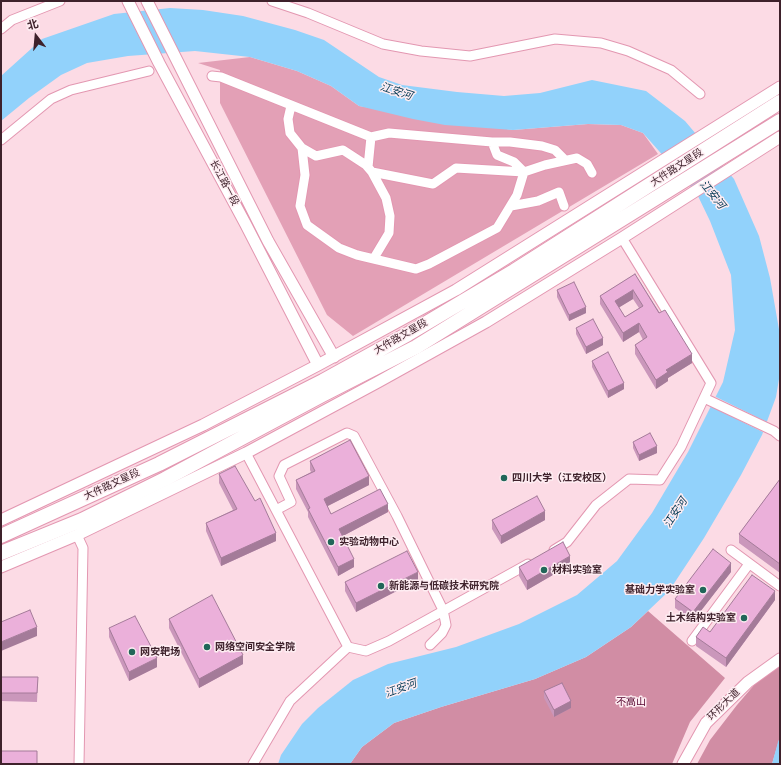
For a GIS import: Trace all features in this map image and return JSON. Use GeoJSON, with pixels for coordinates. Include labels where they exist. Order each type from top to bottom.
{"type":"FeatureCollection","features":[{"type":"Feature","properties":{"kind":"main road","name":"大件路文星段"},"geometry":{"type":"LineString","coordinates":[[1,553],[77,522],[165,479],[322,395],[416,347],[669,181],[711,138],[780,102]]}},
{"type":"Feature","properties":{"kind":"main road","name":"大件路文星段"},"geometry":{"type":"LineString","coordinates":[[1,536],[159,464],[324,381],[408,334],[669,181],[725,154],[780,121]]}},
{"type":"Feature","properties":{"kind":"street"},"geometry":{"type":"LineString","coordinates":[[1,29],[12,20],[60,1]]}},
{"type":"Feature","properties":{"kind":"street","name":"长江路一段"},"geometry":{"type":"LineString","coordinates":[[128,1],[159,63],[250,232],[318,365]]}},
{"type":"Feature","properties":{"kind":"street","name":"长江路一段"},"geometry":{"type":"LineString","coordinates":[[147,1],[172,54],[268,241],[334,357]]}},
{"type":"Feature","properties":{"kind":"street"},"geometry":{"type":"LineString","coordinates":[[272,1],[308,13],[383,44],[421,51],[470,56],[556,39],[601,43],[628,51],[671,70],[700,94]]}},
{"type":"Feature","properties":{"kind":"street"},"geometry":{"type":"LineString","coordinates":[[1,140],[51,99],[71,90],[149,72]]}},
{"type":"Feature","properties":{"kind":"street"},"geometry":{"type":"LineString","coordinates":[[212,76],[221,77],[371,137],[389,133],[492,142],[510,142],[542,146],[555,150],[565,160]]}},
{"type":"Feature","properties":{"kind":"street"},"geometry":{"type":"LineString","coordinates":[[1,520],[202,426],[334,357],[456,290],[657,163],[711,138],[780,87]]}},
{"type":"Feature","properties":{"kind":"street"},"geometry":{"type":"LineString","coordinates":[[291,106],[288,119],[290,133],[302,148],[316,156],[343,150],[370,169],[433,184],[456,168],[524,172],[577,158],[587,164],[592,173]]}},
{"type":"Feature","properties":{"kind":"street"},"geometry":{"type":"LineString","coordinates":[[371,137],[370,169],[386,198],[390,216],[389,233],[374,258]]}},
{"type":"Feature","properties":{"kind":"street"},"geometry":{"type":"LineString","coordinates":[[1,567],[77,534],[246,453],[378,382],[486,322],[622,238],[780,137]]}},
{"type":"Feature","properties":{"kind":"street"},"geometry":{"type":"LineString","coordinates":[[492,142],[497,155],[514,162],[524,172]]}},
{"type":"Feature","properties":{"kind":"street"},"geometry":{"type":"LineString","coordinates":[[302,148],[305,175],[300,206],[307,225],[339,248],[357,255],[416,269],[429,264],[497,228],[511,206],[524,172]]}},
{"type":"Feature","properties":{"kind":"street"},"geometry":{"type":"LineString","coordinates":[[511,206],[538,201],[559,192],[564,206]]}},
{"type":"Feature","properties":{"kind":"street"},"geometry":{"type":"LineString","coordinates":[[246,453],[348,647],[366,651],[389,641],[543,556],[567,542],[596,505],[629,479],[660,480],[681,447],[711,383],[622,238]]}},
{"type":"Feature","properties":{"kind":"street"},"geometry":{"type":"LineString","coordinates":[[704,398],[777,434]]}},
{"type":"Feature","properties":{"kind":"street"},"geometry":{"type":"LineString","coordinates":[[276,510],[291,502],[279,476],[284,465],[347,433],[354,436],[397,516],[443,610],[446,625],[442,633],[430,645]]}},
{"type":"Feature","properties":{"kind":"street"},"geometry":{"type":"LineString","coordinates":[[77,534],[83,548],[79,764]]}},
{"type":"Feature","properties":{"kind":"street"},"geometry":{"type":"LineString","coordinates":[[731,550],[780,586]]}},
{"type":"Feature","properties":{"kind":"street"},"geometry":{"type":"LineString","coordinates":[[692,641],[749,564]]}},
{"type":"Feature","properties":{"kind":"street"},"geometry":{"type":"LineString","coordinates":[[253,764],[290,701],[348,647]]}},
{"type":"Feature","properties":{"kind":"street","name":"环形大道"},"geometry":{"type":"LineString","coordinates":[[684,764],[706,723],[748,682],[780,659]]}},
{"type":"Feature","properties":{"kind":"shaded area"},"geometry":{"type":"Polygon","coordinates":[[[250,57],[297,71],[331,86],[359,106],[513,130],[588,124],[621,125],[643,133],[658,154],[353,336],[327,315],[220,103],[220,70],[198,63],[250,57]]]}},
{"type":"Feature","properties":{"kind":"green space","name":"不高山"},"geometry":{"type":"Polygon","coordinates":[[[648,611],[725,678],[690,722],[672,764],[350,764],[362,747],[394,723],[441,707],[535,679],[586,657],[631,627],[648,611]]]}},
{"type":"Feature","properties":{"kind":"green space"},"geometry":{"type":"Polygon","coordinates":[[[780,665],[780,737],[772,764],[697,764],[710,740],[737,705],[755,684],[780,665]]]}},
{"type":"Feature","properties":{"kind":"water","name":"江安河"},"geometry":{"type":"Polygon","coordinates":[[[170,8],[203,10],[243,16],[295,30],[324,40],[379,77],[402,85],[504,96],[540,93],[592,80],[646,91],[685,121],[734,179],[759,236],[770,278],[780,335],[780,373],[776,397],[762,435],[741,475],[704,538],[669,591],[631,627],[586,657],[535,679],[441,707],[394,723],[362,747],[350,764],[278,764],[281,755],[302,724],[318,708],[353,680],[388,664],[456,647],[519,624],[577,595],[617,561],[652,513],[688,452],[723,382],[735,330],[731,275],[710,221],[697,194],[643,133],[621,125],[588,124],[513,130],[445,125],[359,106],[331,86],[297,71],[250,57],[195,51],[128,56],[87,63],[61,75],[29,98],[1,121],[1,76],[42,39],[114,14],[170,8]]]}},
{"type":"Feature","properties":{"kind":"water"},"geometry":{"type":"Polygon","coordinates":[[[780,737],[780,764],[772,764],[778,742],[780,737]]]}},
{"type":"Feature","properties":{"kind":"pier"},"geometry":{"type":"Polygon","coordinates":[[[714,396],[769,423],[765,433],[710,406],[714,396]]]}},
{"type":"Feature","properties":{"kind":"building"},"geometry":{"type":"Polygon","coordinates":[[[635,274],[659,313],[665,310],[692,354],[666,370],[668,372],[656,380],[635,345],[647,337],[639,323],[623,333],[600,296],[635,274]],[[633,290],[615,301],[625,317],[643,306],[633,290]]]}},
{"type":"Feature","properties":{"kind":"building"},"geometry":{"type":"Polygon","coordinates":[[[574,282],[586,307],[569,315],[557,290],[574,282]]]}},
{"type":"Feature","properties":{"kind":"building"},"geometry":{"type":"Polygon","coordinates":[[[593,319],[603,338],[586,347],[576,328],[593,319]]]}},
{"type":"Feature","properties":{"kind":"building"},"geometry":{"type":"Polygon","coordinates":[[[608,352],[624,383],[608,391],[592,361],[608,352]]]}},
{"type":"Feature","properties":{"kind":"building"},"geometry":{"type":"Polygon","coordinates":[[[650,433],[657,446],[639,455],[633,442],[650,433]]]}},
{"type":"Feature","properties":{"kind":"building"},"geometry":{"type":"Polygon","coordinates":[[[350,440],[369,476],[324,499],[331,514],[380,489],[388,504],[339,529],[354,559],[338,567],[308,509],[310,508],[296,480],[315,471],[310,461],[350,440]]]}},
{"type":"Feature","properties":{"kind":"building"},"geometry":{"type":"Polygon","coordinates":[[[235,466],[255,501],[260,498],[276,533],[221,558],[206,523],[237,509],[219,474],[235,466]]]}},
{"type":"Feature","properties":{"kind":"building"},"geometry":{"type":"Polygon","coordinates":[[[780,479],[780,564],[739,534],[780,479]]]}},
{"type":"Feature","properties":{"kind":"building"},"geometry":{"type":"Polygon","coordinates":[[[537,496],[545,511],[501,536],[492,520],[537,496]]]}},
{"type":"Feature","properties":{"kind":"building"},"geometry":{"type":"Polygon","coordinates":[[[563,542],[570,556],[527,581],[519,567],[563,542]]]}},
{"type":"Feature","properties":{"kind":"building","name":"基础力学实验室"},"geometry":{"type":"Polygon","coordinates":[[[713,549],[731,563],[693,612],[675,599],[713,549]]]}},
{"type":"Feature","properties":{"kind":"building","name":"新能源与低碳技术研究院"},"geometry":{"type":"Polygon","coordinates":[[[407,551],[418,572],[356,603],[345,582],[407,551]]]}},
{"type":"Feature","properties":{"kind":"building","name":"土木结构实验室"},"geometry":{"type":"Polygon","coordinates":[[[752,575],[775,591],[726,658],[696,637],[703,627],[710,632],[752,575]]]}},
{"type":"Feature","properties":{"kind":"building"},"geometry":{"type":"Polygon","coordinates":[[[212,595],[243,655],[199,679],[169,619],[212,595]]]}},
{"type":"Feature","properties":{"kind":"building"},"geometry":{"type":"Polygon","coordinates":[[[30,610],[37,627],[1,642],[1,622],[30,610]]]}},
{"type":"Feature","properties":{"kind":"building","name":"网安靶场"},"geometry":{"type":"Polygon","coordinates":[[[135,616],[157,658],[129,672],[109,628],[135,616]]]}},
{"type":"Feature","properties":{"kind":"building"},"geometry":{"type":"Polygon","coordinates":[[[1,677],[38,677],[37,693],[1,693],[1,677]]]}},
{"type":"Feature","properties":{"kind":"building"},"geometry":{"type":"Polygon","coordinates":[[[562,683],[571,701],[554,710],[544,691],[562,683]]]}},
{"type":"Feature","properties":{"kind":"building"},"geometry":{"type":"Polygon","coordinates":[[[1,751],[37,751],[37,764],[1,764],[1,751]]]}},
{"type":"Feature","properties":{"kind":"place","name":"四川大学（江安校区）"},"geometry":{"type":"Point","coordinates":[504,478]}},
{"type":"Feature","properties":{"kind":"place","name":"实验动物中心"},"geometry":{"type":"Point","coordinates":[331,542]}},
{"type":"Feature","properties":{"kind":"place","name":"材料实验室"},"geometry":{"type":"Point","coordinates":[544,570]}},
{"type":"Feature","properties":{"kind":"place","name":"新能源与低碳技术研究院"},"geometry":{"type":"Point","coordinates":[381,586]}},
{"type":"Feature","properties":{"kind":"place","name":"基础力学实验室"},"geometry":{"type":"Point","coordinates":[703,590]}},
{"type":"Feature","properties":{"kind":"place","name":"土木结构实验室"},"geometry":{"type":"Point","coordinates":[744,618]}},
{"type":"Feature","properties":{"kind":"place","name":"网络空间安全学院"},"geometry":{"type":"Point","coordinates":[207,647]}},
{"type":"Feature","properties":{"kind":"place","name":"网安靶场"},"geometry":{"type":"Point","coordinates":[132,652]}}]}
